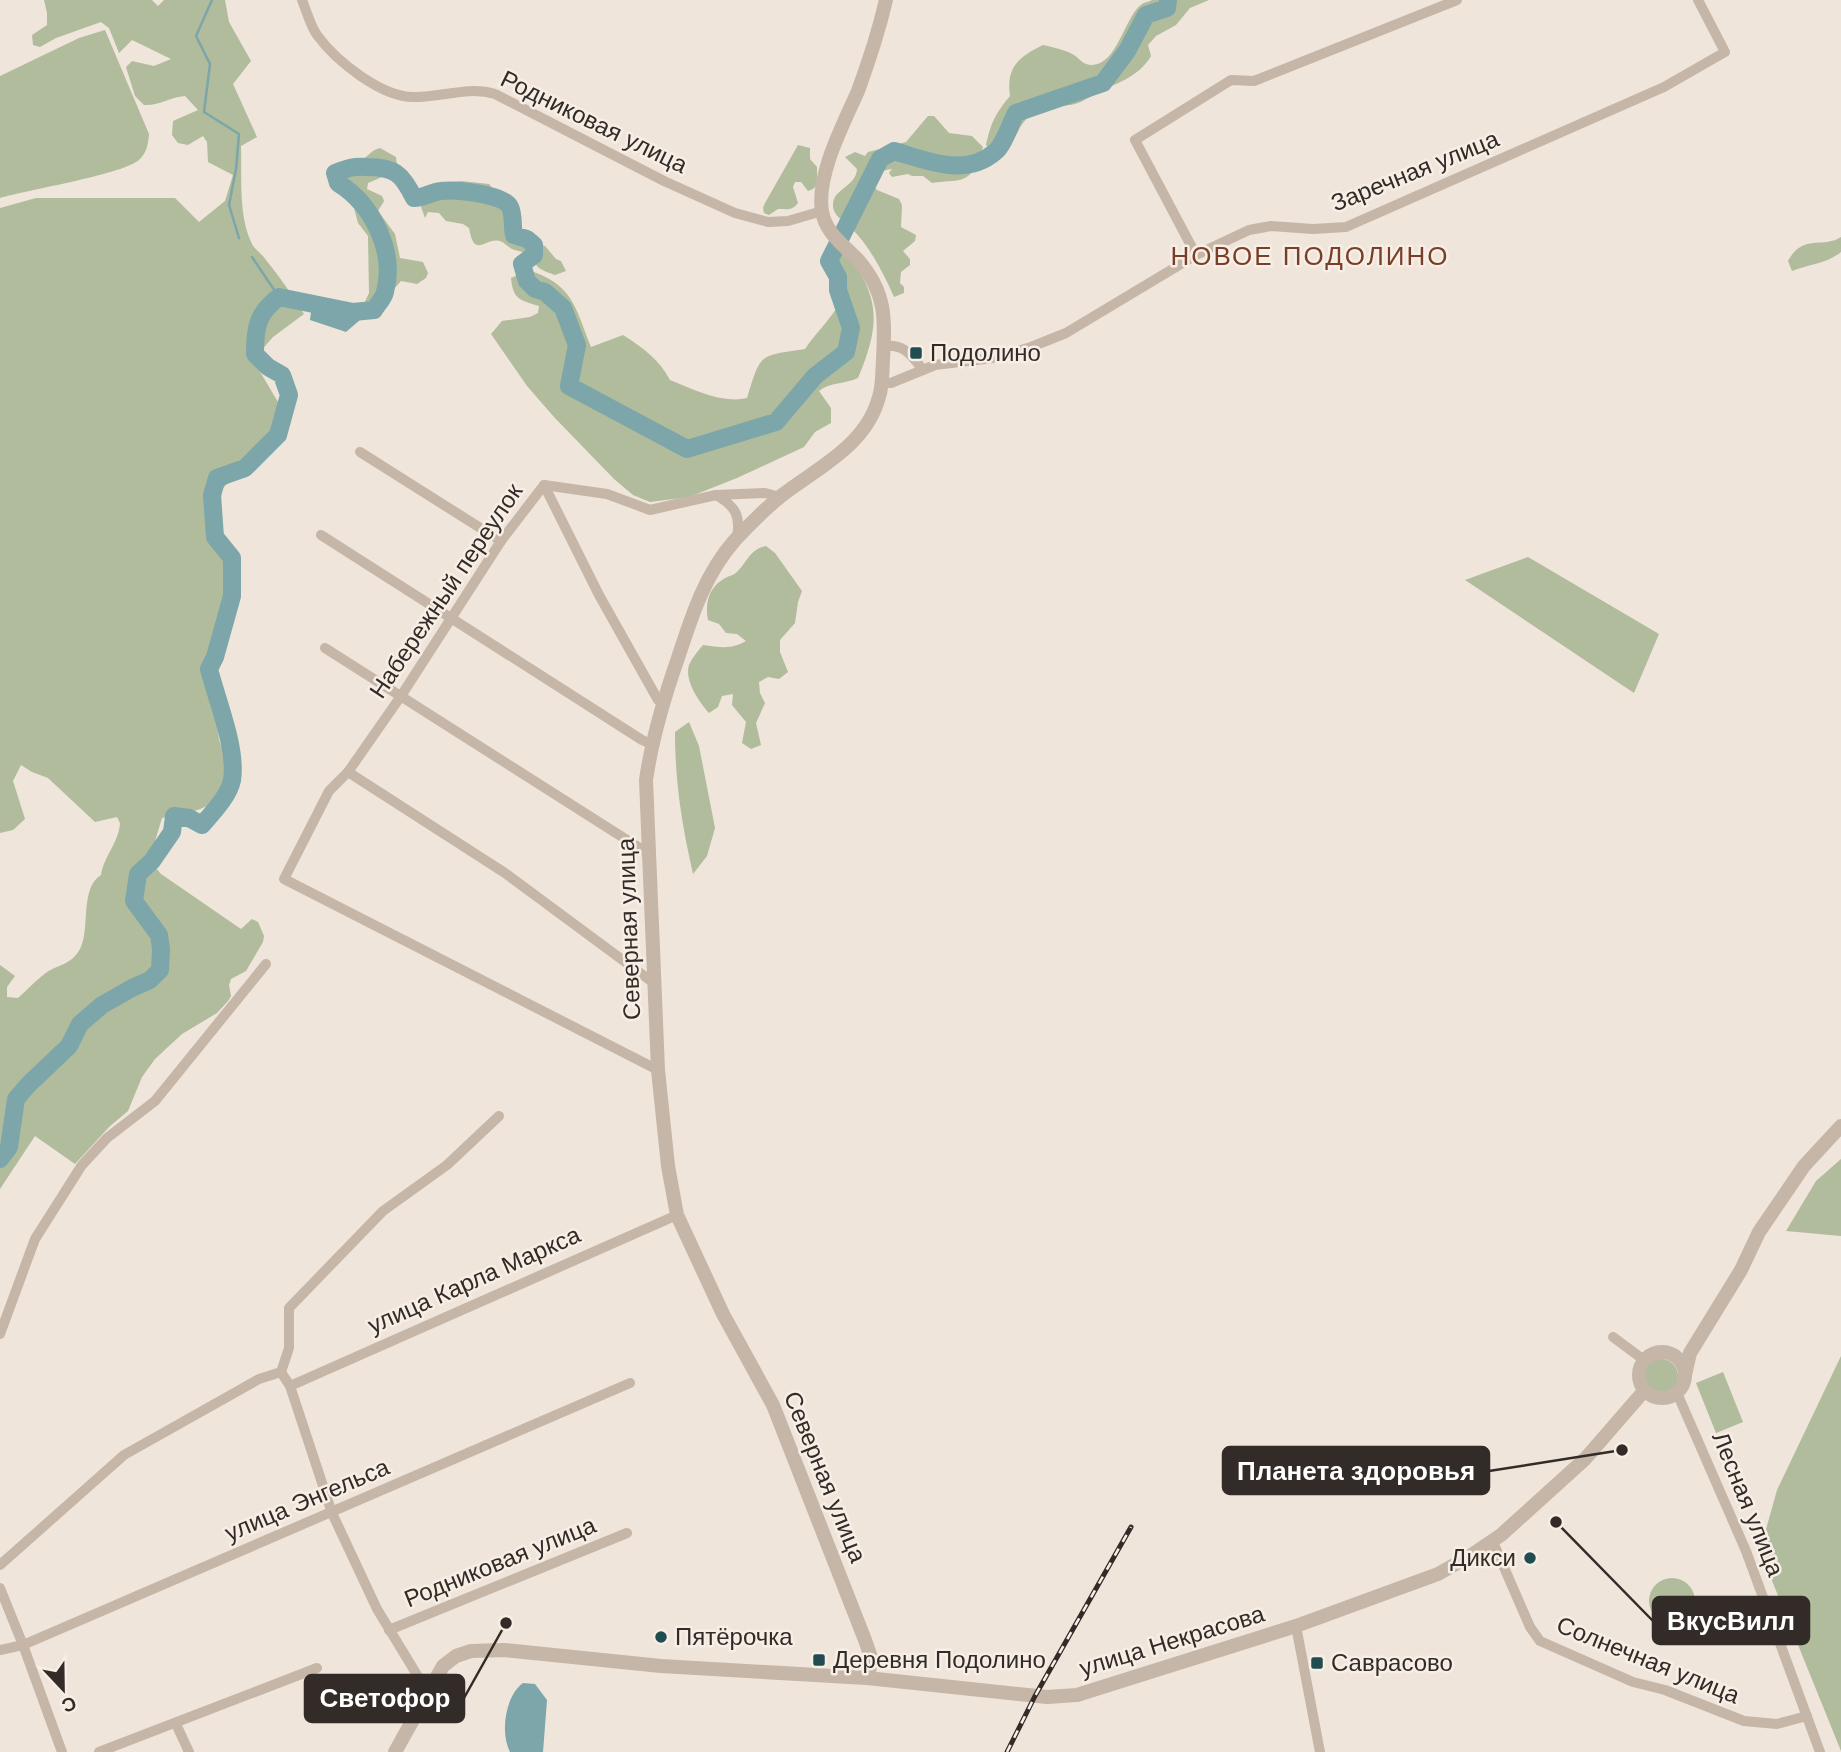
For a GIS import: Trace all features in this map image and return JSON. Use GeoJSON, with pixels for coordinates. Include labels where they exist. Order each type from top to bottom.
{"type":"FeatureCollection","features":[{"type":"Feature","properties":{"kind":"street","name":"Родниковая улица"},"geometry":{"type":"LineString","coordinates":[[303,0],[312,27],[328,47],[350,67],[399,97],[412,98],[481,90],[495,94],[664,181],[735,213],[768,222],[788,221],[822,211]]}},
{"type":"Feature","properties":{"kind":"street"},"geometry":{"type":"LineString","coordinates":[[822,211],[822,192],[828,164],[858,89],[886,0]]}},
{"type":"Feature","properties":{"kind":"street"},"geometry":{"type":"LineString","coordinates":[[1196,255],[1135,140],[1231,80],[1254,81],[1457,0]]}},
{"type":"Feature","properties":{"kind":"street","name":"Заречная улица"},"geometry":{"type":"LineString","coordinates":[[881,383],[891,383],[935,365],[992,358],[1031,348],[1066,333],[1196,255],[1249,230],[1271,226],[1313,229],[1346,227],[1664,87],[1725,52],[1698,0]]}},
{"type":"Feature","properties":{"kind":"street","name":"Северная улица"},"geometry":{"type":"LineString","coordinates":[[822,211],[838,240],[867,272],[879,292],[884,314],[879,398],[860,435],[845,450],[780,497],[737,537],[720,558],[706,581],[662,704],[651,744],[646,780],[658,1070],[668,1166],[677,1215],[723,1314],[773,1405],[866,1640],[872,1660],[867,1678]]}},
{"type":"Feature","properties":{"kind":"street"},"geometry":{"type":"LineString","coordinates":[[884,346],[900,346],[907,350],[923,370]]}},
{"type":"Feature","properties":{"kind":"street"},"geometry":{"type":"LineString","coordinates":[[360,452],[501,541]]}},
{"type":"Feature","properties":{"kind":"street"},"geometry":{"type":"LineString","coordinates":[[544,485],[598,595],[657,700],[662,704]]}},
{"type":"Feature","properties":{"kind":"street","name":"Набережный переулок"},"geometry":{"type":"LineString","coordinates":[[658,1070],[284,879],[329,791],[348,772],[401,696],[501,541],[544,485],[607,494],[650,510],[716,495],[765,494],[780,497]]}},
{"type":"Feature","properties":{"kind":"street"},"geometry":{"type":"LineString","coordinates":[[716,495],[730,503],[737,516],[737,537]]}},
{"type":"Feature","properties":{"kind":"street"},"geometry":{"type":"LineString","coordinates":[[321,535],[651,744]]}},
{"type":"Feature","properties":{"kind":"street"},"geometry":{"type":"LineString","coordinates":[[325,648],[649,854]]}},
{"type":"Feature","properties":{"kind":"street"},"geometry":{"type":"LineString","coordinates":[[348,772],[505,873],[655,984]]}},
{"type":"Feature","properties":{"kind":"street"},"geometry":{"type":"LineString","coordinates":[[0,1334],[34,1239],[82,1166],[107,1138],[155,1101],[266,964]]}},
{"type":"Feature","properties":{"kind":"street"},"geometry":{"type":"LineString","coordinates":[[281,1372],[289,1348],[289,1308],[383,1211],[447,1165],[499,1116]]}},
{"type":"Feature","properties":{"kind":"street"},"geometry":{"type":"LineString","coordinates":[[1685,1375],[1677,1358],[1660,1352],[1644,1360],[1638,1376],[1644,1391],[1655,1398],[1667,1398],[1683,1385],[1690,1353],[1741,1270],[1759,1232],[1804,1166],[1841,1126]]}},
{"type":"Feature","properties":{"kind":"street","name":"улица Карла Маркса"},"geometry":{"type":"LineString","coordinates":[[290,1386],[677,1215]]}},
{"type":"Feature","properties":{"kind":"street"},"geometry":{"type":"LineString","coordinates":[[1669,1353],[1701,1334]]}},
{"type":"Feature","properties":{"kind":"street"},"geometry":{"type":"LineString","coordinates":[[1614,1337],[1644,1360]]}},
{"type":"Feature","properties":{"kind":"street"},"geometry":{"type":"LineString","coordinates":[[281,1372],[290,1386],[332,1513],[388,1630],[428,1693]]}},
{"type":"Feature","properties":{"kind":"street"},"geometry":{"type":"LineString","coordinates":[[0,1565],[124,1455],[259,1379],[281,1372]]}},
{"type":"Feature","properties":{"kind":"street","name":"улица Энгельса"},"geometry":{"type":"LineString","coordinates":[[0,1650],[23,1645],[630,1383]]}},
{"type":"Feature","properties":{"kind":"street","name":"улица Некрасова"},"geometry":{"type":"LineString","coordinates":[[395,1752],[443,1667],[456,1656],[471,1651],[504,1650],[661,1666],[867,1678],[1047,1697],[1077,1695],[1296,1626],[1438,1574],[1493,1542],[1585,1459],[1644,1391]]}},
{"type":"Feature","properties":{"kind":"street","name":"Лесная улица"},"geometry":{"type":"LineString","coordinates":[[1677,1392],[1746,1551],[1820,1752]]}},
{"type":"Feature","properties":{"kind":"street","name":"Родниковая улица"},"geometry":{"type":"LineString","coordinates":[[388,1630],[626,1533]]}},
{"type":"Feature","properties":{"kind":"street","name":"Солнечная улица"},"geometry":{"type":"LineString","coordinates":[[1493,1542],[1530,1627],[1540,1642],[1633,1682],[1665,1690],[1744,1721],[1777,1724],[1807,1716]]}},
{"type":"Feature","properties":{"kind":"street"},"geometry":{"type":"LineString","coordinates":[[0,1588],[62,1752]]}},
{"type":"Feature","properties":{"kind":"street"},"geometry":{"type":"LineString","coordinates":[[1296,1626],[1320,1752]]}},
{"type":"Feature","properties":{"kind":"street"},"geometry":{"type":"LineString","coordinates":[[99,1752],[317,1668]]}},
{"type":"Feature","properties":{"kind":"street"},"geometry":{"type":"LineString","coordinates":[[176,1724],[189,1752]]}},
{"type":"Feature","properties":{"kind":"green space"},"geometry":{"type":"Polygon","coordinates":[[[44,0],[152,0],[158,6],[164,0],[225,0],[229,22],[251,61],[233,84],[257,137],[241,146],[242,196],[248,233],[253,246],[276,273],[304,314],[273,337],[253,360],[284,412],[265,444],[222,489],[219,517],[229,579],[226,642],[207,658],[219,739],[228,770],[227,783],[216,801],[196,811],[162,818],[153,848],[147,857],[161,874],[241,929],[252,919],[258,922],[264,936],[263,942],[246,971],[231,979],[231,996],[228,1001],[217,1013],[182,1034],[155,1059],[142,1077],[128,1111],[109,1127],[75,1164],[35,1136],[0,1189],[0,965],[15,976],[7,987],[7,997],[18,998],[42,976],[73,958],[84,938],[90,889],[101,875],[120,823],[117,817],[95,822],[48,778],[21,765],[13,781],[25,819],[13,830],[0,833],[0,208],[36,198],[175,198],[199,222],[225,201],[233,175],[208,162],[207,142],[203,136],[188,145],[178,143],[172,135],[173,121],[198,110],[185,96],[144,105],[135,96],[126,67],[132,61],[154,66],[171,59],[132,40],[119,53],[109,28],[101,22],[56,38],[40,47],[33,45],[32,35],[47,25],[44,0]]]}},
{"type":"Feature","properties":{"kind":"green space"},"geometry":{"type":"Polygon","coordinates":[[[1152,0],[1209,0],[1190,8],[1176,25],[1156,36],[1148,45],[1151,56],[1140,70],[1078,103],[1038,111],[1024,122],[1009,145],[994,154],[986,145],[988,137],[997,114],[1010,96],[1012,71],[1021,59],[1043,45],[1071,53],[1086,64],[1101,63],[1114,49],[1136,10],[1152,0]]]}},
{"type":"Feature","properties":{"kind":"green space"},"geometry":{"type":"Polygon","coordinates":[[[105,30],[149,134],[144,154],[131,165],[116,170],[0,198],[0,76],[79,38],[105,30]]]}},
{"type":"Feature","properties":{"kind":"green space"},"geometry":{"type":"Polygon","coordinates":[[[928,116],[934,116],[949,133],[972,136],[983,147],[971,173],[961,180],[932,183],[923,176],[908,174],[892,177],[889,173],[892,169],[877,176],[874,186],[877,190],[899,199],[902,205],[901,227],[916,235],[915,241],[903,251],[910,259],[910,265],[901,272],[900,283],[904,287],[904,293],[894,297],[871,253],[837,215],[833,204],[837,194],[856,175],[857,169],[845,157],[855,152],[865,156],[868,152],[906,142],[928,116]]]}},
{"type":"Feature","properties":{"kind":"green space"},"geometry":{"type":"Polygon","coordinates":[[[798,145],[810,148],[810,159],[817,167],[817,185],[808,191],[801,182],[795,182],[793,187],[798,203],[796,206],[778,209],[769,215],[764,213],[765,203],[798,145]]]}},
{"type":"Feature","properties":{"kind":"green space"},"geometry":{"type":"Polygon","coordinates":[[[380,148],[396,157],[397,167],[394,172],[368,183],[367,189],[382,196],[384,201],[378,211],[395,234],[400,258],[423,262],[428,273],[426,278],[417,284],[401,281],[379,306],[366,311],[362,308],[369,293],[368,236],[358,223],[354,208],[327,173],[336,165],[360,161],[380,148]]]}},
{"type":"Feature","properties":{"kind":"green space"},"geometry":{"type":"Polygon","coordinates":[[[461,181],[489,184],[496,193],[512,200],[515,222],[529,239],[545,246],[561,261],[566,271],[555,275],[545,271],[526,254],[496,240],[478,245],[471,238],[469,228],[446,221],[439,213],[428,212],[425,218],[421,207],[428,191],[443,183],[461,181]]]}},
{"type":"Feature","properties":{"kind":"green space"},"geometry":{"type":"Polygon","coordinates":[[[1841,237],[1841,252],[1824,261],[1792,271],[1788,261],[1800,247],[1841,237]]]}},
{"type":"Feature","properties":{"kind":"green space"},"geometry":{"type":"Polygon","coordinates":[[[847,253],[866,284],[874,313],[873,327],[858,378],[819,391],[831,408],[831,423],[815,432],[804,447],[689,497],[650,502],[633,495],[554,417],[527,386],[491,334],[502,321],[530,317],[538,313],[539,306],[519,298],[512,285],[511,278],[528,270],[555,282],[563,290],[576,309],[591,347],[623,335],[650,354],[670,380],[717,397],[747,398],[755,372],[764,359],[778,353],[805,349],[834,312],[838,306],[830,287],[837,257],[847,253]]]}},
{"type":"Feature","properties":{"kind":"green space"},"geometry":{"type":"Polygon","coordinates":[[[766,546],[775,553],[802,591],[795,623],[780,640],[780,652],[788,672],[779,679],[768,677],[759,682],[765,703],[756,723],[761,745],[751,749],[742,743],[746,722],[732,705],[733,694],[722,696],[718,707],[709,713],[693,691],[688,671],[689,665],[703,645],[730,647],[746,641],[737,634],[726,633],[719,624],[708,620],[707,603],[717,584],[737,572],[756,550],[766,546]]]}},
{"type":"Feature","properties":{"kind":"green space"},"geometry":{"type":"Polygon","coordinates":[[[1528,557],[1659,634],[1634,693],[1465,580],[1528,557]]]}},
{"type":"Feature","properties":{"kind":"green space"},"geometry":{"type":"Polygon","coordinates":[[[689,722],[699,746],[715,828],[707,856],[693,874],[680,804],[675,751],[675,732],[689,722]]]}},
{"type":"Feature","properties":{"kind":"green space"},"geometry":{"type":"Polygon","coordinates":[[[1841,1159],[1841,1236],[1786,1231],[1816,1181],[1841,1159]]]}},
{"type":"Feature","properties":{"kind":"green space"},"geometry":{"type":"Polygon","coordinates":[[[1841,1356],[1841,1751],[1760,1551],[1777,1490],[1841,1356]]]}},
{"type":"Feature","properties":{"kind":"green space"},"geometry":{"type":"Polygon","coordinates":[[[1661,1359],[1673,1364],[1678,1376],[1673,1388],[1661,1393],[1649,1388],[1644,1376],[1649,1364],[1661,1359]]]}},
{"type":"Feature","properties":{"kind":"green space"},"geometry":{"type":"Polygon","coordinates":[[[1723,1372],[1743,1422],[1716,1433],[1696,1383],[1723,1372]]]}},
{"type":"Feature","properties":{"kind":"green space"},"geometry":{"type":"Polygon","coordinates":[[[1672,1578],[1688,1585],[1695,1601],[1688,1617],[1672,1624],[1656,1617],[1649,1601],[1656,1585],[1672,1578]]]}},
{"type":"Feature","properties":{"kind":"water"},"geometry":{"type":"Polygon","coordinates":[[[323,302],[348,304],[358,308],[361,319],[346,332],[310,320],[311,312],[323,302]]]}},
{"type":"Feature","properties":{"kind":"water"},"geometry":{"type":"Polygon","coordinates":[[[523,1683],[535,1684],[547,1700],[543,1752],[510,1752],[507,1744],[505,1725],[508,1706],[523,1683]]]}},
{"type":"Feature","properties":{"kind":"waterway"},"geometry":{"type":"LineString","coordinates":[[212,0],[196,36],[210,64],[204,112],[239,134],[229,205],[239,238]]}},
{"type":"Feature","properties":{"kind":"waterway"},"geometry":{"type":"LineString","coordinates":[[0,1159],[9,1147],[16,1099],[69,1046],[80,1024],[102,1005],[150,980],[160,970],[159,935],[134,901],[138,874],[152,861],[172,832],[174,816],[189,818],[202,825],[220,804],[230,786],[232,754],[209,669],[215,657],[232,596],[232,558],[215,537],[212,495],[217,478],[245,468],[278,435],[289,395],[282,375],[268,367],[255,354],[259,322],[266,309],[279,297],[353,312],[374,310],[385,292],[388,276],[384,245],[371,216],[361,203],[338,183],[335,173],[354,167],[384,168],[401,178],[414,198],[437,192],[456,191],[478,193],[506,202],[511,210],[514,235],[527,239],[534,245],[534,255],[522,264],[527,281],[563,308],[577,345],[569,386],[687,449],[776,422],[815,376],[846,352],[851,328],[838,290],[838,277],[829,261],[880,159],[894,151],[945,165],[971,164],[983,160],[1001,144],[1016,113],[1103,83],[1127,51],[1146,15],[1167,8],[1168,0]]}},
{"type":"Feature","properties":{"kind":"waterway"},"geometry":{"type":"LineString","coordinates":[[252,257],[279,297]]}},
{"type":"Feature","properties":{"kind":"railway"},"geometry":{"type":"LineString","coordinates":[[1007,1752],[1035,1696],[1131,1527]]}},
{"type":"Feature","properties":{"kind":"place","name":"Подолино"},"geometry":{"type":"Point","coordinates":[916,353]}},
{"type":"Feature","properties":{"kind":"place","name":"Планета здоровья"},"geometry":{"type":"Point","coordinates":[1622,1450]}},
{"type":"Feature","properties":{"kind":"place","name":"ВкусВилл"},"geometry":{"type":"Point","coordinates":[1556,1522]}},
{"type":"Feature","properties":{"kind":"place","name":"Дикси"},"geometry":{"type":"Point","coordinates":[1530,1558]}},
{"type":"Feature","properties":{"kind":"place","name":"Светофор"},"geometry":{"type":"Point","coordinates":[506,1623]}},
{"type":"Feature","properties":{"kind":"place","name":"Пятёрочка"},"geometry":{"type":"Point","coordinates":[661,1637]}},
{"type":"Feature","properties":{"kind":"place","name":"Деревня Подолино"},"geometry":{"type":"Point","coordinates":[819,1660]}},
{"type":"Feature","properties":{"kind":"place","name":"Саврасово"},"geometry":{"type":"Point","coordinates":[1317,1663]}},
{"type":"Feature","properties":{"kind":"district","name":"НОВОЕ ПОДОЛИНО"},"geometry":{"type":"Point","coordinates":[1310,256]}}]}
